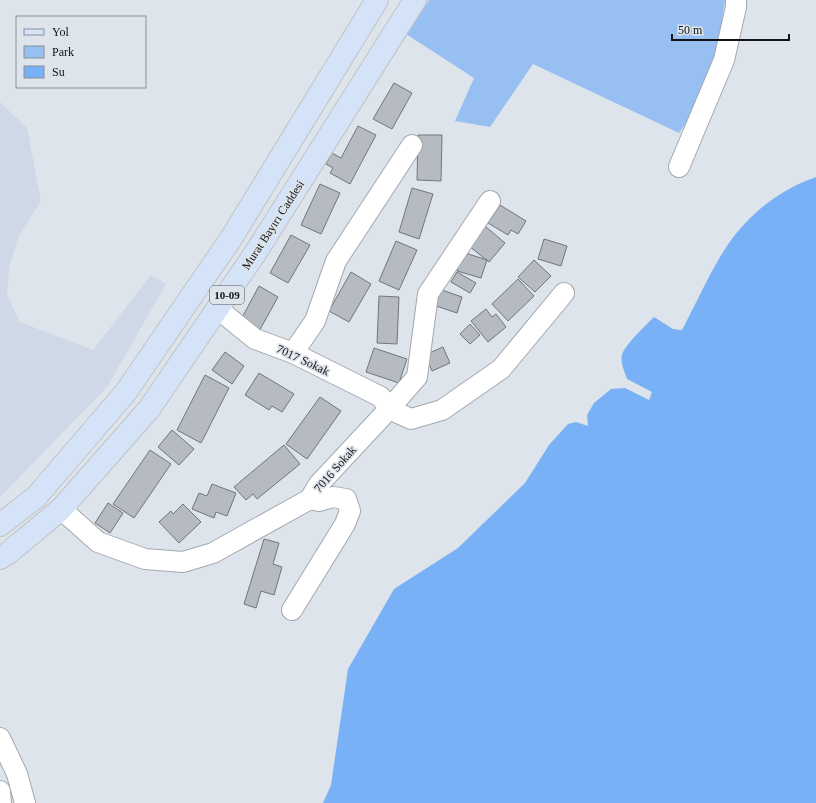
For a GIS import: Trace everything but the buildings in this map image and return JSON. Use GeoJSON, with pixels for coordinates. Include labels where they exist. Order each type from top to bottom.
{"type":"FeatureCollection","features":[{"type":"Feature","properties":{"kind":"main road","name":"10-09"},"geometry":{"type":"LineString","coordinates":[[0,525],[36,496],[126,392],[232,237],[377,0]]}},
{"type":"Feature","properties":{"kind":"main road","name":"Murat Bayırı Caddesi"},"geometry":{"type":"LineString","coordinates":[[0,558],[7,554],[61,509],[149,409],[256,252],[415,0]]}},
{"type":"Feature","properties":{"kind":"street"},"geometry":{"type":"LineString","coordinates":[[679,167],[724,60],[736,8],[736,0]]}},
{"type":"Feature","properties":{"kind":"street"},"geometry":{"type":"LineString","coordinates":[[292,353],[315,321],[336,262],[412,145]]}},
{"type":"Feature","properties":{"kind":"street","name":"7016 Sokak"},"geometry":{"type":"LineString","coordinates":[[61,509],[98,542],[145,559],[183,562],[213,553],[310,499],[319,484],[417,377],[428,294],[490,201]]}},
{"type":"Feature","properties":{"kind":"street"},"geometry":{"type":"LineString","coordinates":[[389,409],[411,420],[442,410],[501,369],[564,293]]}},
{"type":"Feature","properties":{"kind":"street","name":"7017 Sokak"},"geometry":{"type":"LineString","coordinates":[[218,309],[255,339],[292,353],[381,397],[389,409]]}},
{"type":"Feature","properties":{"kind":"street"},"geometry":{"type":"LineString","coordinates":[[292,610],[345,524],[350,511],[346,499],[333,497],[319,501],[310,499]]}},
{"type":"Feature","properties":{"kind":"street"},"geometry":{"type":"LineString","coordinates":[[0,745],[17,774],[25,803]]}},
{"type":"Feature","properties":{"kind":"street"},"geometry":{"type":"LineString","coordinates":[[0,791],[1,803]]}},
{"type":"Feature","properties":{"kind":"shaded area"},"geometry":{"type":"Polygon","coordinates":[[[0,102],[27,128],[41,201],[19,235],[9,267],[7,295],[20,322],[93,350],[151,275],[166,284],[107,387],[0,497],[0,102]]]}},
{"type":"Feature","properties":{"kind":"green space"},"geometry":{"type":"Polygon","coordinates":[[[429,0],[725,0],[712,87],[679,133],[533,64],[490,127],[455,121],[474,78],[406,34],[429,0]]]}},
{"type":"Feature","properties":{"kind":"water"},"geometry":{"type":"Polygon","coordinates":[[[816,177],[816,803],[323,803],[331,785],[348,669],[394,589],[458,548],[525,483],[549,445],[568,424],[576,422],[588,426],[587,415],[594,403],[611,389],[625,388],[649,400],[652,392],[627,379],[622,364],[622,355],[627,346],[654,317],[673,329],[682,330],[716,264],[737,232],[767,203],[791,188],[816,177]]]}}]}
